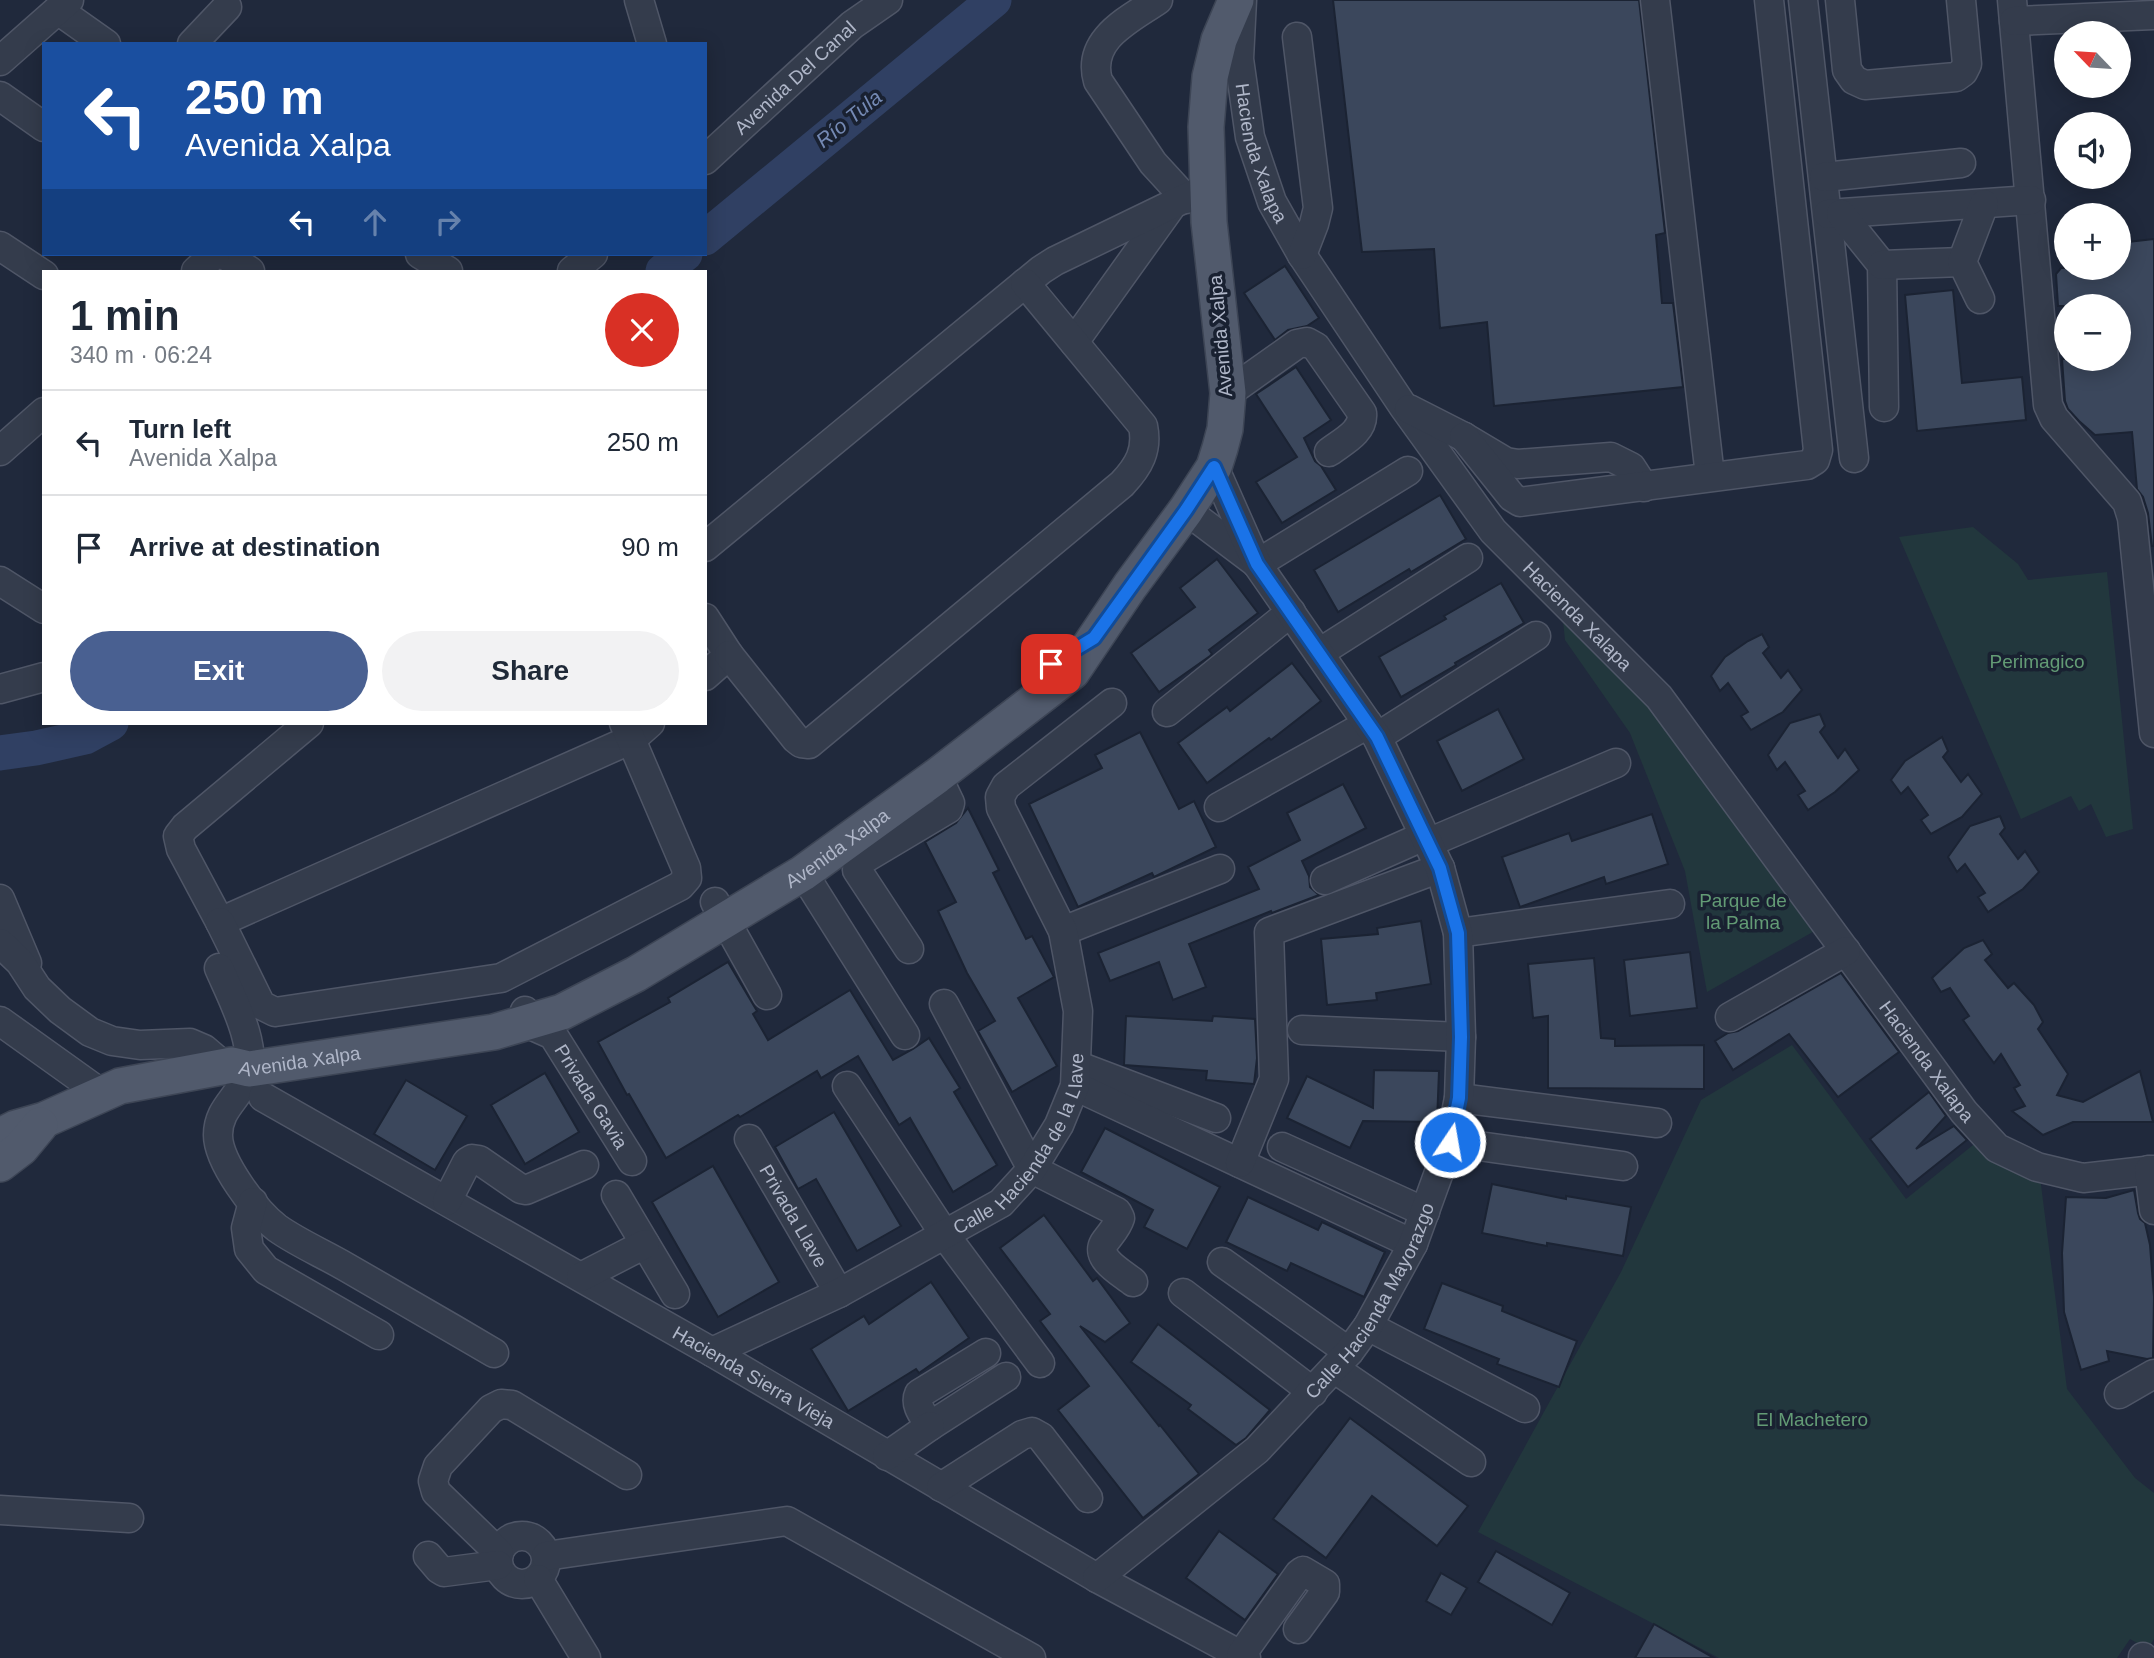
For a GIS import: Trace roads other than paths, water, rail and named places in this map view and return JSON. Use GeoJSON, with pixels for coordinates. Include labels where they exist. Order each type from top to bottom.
{"type":"FeatureCollection","features":[{"type":"Feature","properties":{"kind":"main road","name":"Avenida Xalpa"},"geometry":{"type":"LineString","coordinates":[[0,1136],[44,1120],[120,1086],[494,1032],[525,1014],[562,1012],[636,974],[720,911],[796,864],[931,767],[1072,672],[1214,467],[1224,429],[1228,393],[1188,197],[1206,127],[1210,76],[1219,40],[1239,0]]}},
{"type":"Feature","properties":{"kind":"main road"},"geometry":{"type":"LineString","coordinates":[[0,1164],[21,1148],[44,1120]]}},
{"type":"Feature","properties":{"kind":"street"},"geometry":{"type":"LineString","coordinates":[[639,0],[651,42]]}},
{"type":"Feature","properties":{"kind":"street","name":"Avenida Del Canal"},"geometry":{"type":"LineString","coordinates":[[707,158],[852,25],[888,0]]}},
{"type":"Feature","properties":{"kind":"street"},"geometry":{"type":"LineString","coordinates":[[1158,0],[1115,30],[1104,41],[1094,67],[1098,81],[1153,163],[1188,197]]}},
{"type":"Feature","properties":{"kind":"street","name":"Hacienda Xalapa"},"geometry":{"type":"LineString","coordinates":[[1239,0],[1239,59],[1250,137],[1272,202],[1302,255],[1403,406],[1493,531],[1659,697],[1964,1112],[1997,1148],[2037,1167],[2083,1178],[2151,1170]]}},
{"type":"Feature","properties":{"kind":"street"},"geometry":{"type":"LineString","coordinates":[[1655,0],[1710,476]]}},
{"type":"Feature","properties":{"kind":"street"},"geometry":{"type":"LineString","coordinates":[[1840,0],[1847,70],[1854,80],[1865,85],[1956,77],[1963,72],[1966,64],[1961,0]]}},
{"type":"Feature","properties":{"kind":"street"},"geometry":{"type":"LineString","coordinates":[[1791,2],[1824,177],[1834,214],[1835,301],[1854,458]]}},
{"type":"Feature","properties":{"kind":"street"},"geometry":{"type":"LineString","coordinates":[[1464,437],[1512,497],[1520,502],[1807,465],[1815,460],[1818,450],[1803,303],[1791,2]]}},
{"type":"Feature","properties":{"kind":"street"},"geometry":{"type":"LineString","coordinates":[[0,61],[64,5],[104,42]]}},
{"type":"Feature","properties":{"kind":"street"},"geometry":{"type":"LineString","coordinates":[[194,42],[227,7]]}},
{"type":"Feature","properties":{"kind":"street"},"geometry":{"type":"LineString","coordinates":[[2154,15],[2013,10],[2048,405],[2054,418],[2127,502],[2132,518],[2154,733]]}},
{"type":"Feature","properties":{"kind":"street"},"geometry":{"type":"LineString","coordinates":[[1297,37],[1318,208],[1302,255]]}},
{"type":"Feature","properties":{"kind":"street"},"geometry":{"type":"LineString","coordinates":[[0,96],[42,126]]}},
{"type":"Feature","properties":{"kind":"street"},"geometry":{"type":"LineString","coordinates":[[1824,177],[1961,163]]}},
{"type":"Feature","properties":{"kind":"street"},"geometry":{"type":"LineString","coordinates":[[707,545],[1055,261],[1188,197]]}},
{"type":"Feature","properties":{"kind":"street"},"geometry":{"type":"LineString","coordinates":[[1074,342],[1188,197]]}},
{"type":"Feature","properties":{"kind":"street"},"geometry":{"type":"LineString","coordinates":[[1834,214],[2031,200]]}},
{"type":"Feature","properties":{"kind":"street"},"geometry":{"type":"LineString","coordinates":[[1980,299],[1962,262],[1984,204]]}},
{"type":"Feature","properties":{"kind":"street"},"geometry":{"type":"LineString","coordinates":[[1834,214],[1882,265],[1884,407]]}},
{"type":"Feature","properties":{"kind":"street"},"geometry":{"type":"LineString","coordinates":[[0,246],[42,274]]}},
{"type":"Feature","properties":{"kind":"street"},"geometry":{"type":"LineString","coordinates":[[197,270],[213,256]]}},
{"type":"Feature","properties":{"kind":"street"},"geometry":{"type":"LineString","coordinates":[[226,256],[248,270]]}},
{"type":"Feature","properties":{"kind":"street"},"geometry":{"type":"LineString","coordinates":[[423,256],[446,270]]}},
{"type":"Feature","properties":{"kind":"street"},"geometry":{"type":"LineString","coordinates":[[573,270],[591,256]]}},
{"type":"Feature","properties":{"kind":"street"},"geometry":{"type":"LineString","coordinates":[[1882,265],[1962,262]]}},
{"type":"Feature","properties":{"kind":"street"},"geometry":{"type":"LineString","coordinates":[[707,621],[729,655],[796,739],[809,744],[1134,472],[1143,455],[1146,438],[1143,426],[1025,284]]}},
{"type":"Feature","properties":{"kind":"street"},"geometry":{"type":"LineString","coordinates":[[1803,303],[1835,301]]}},
{"type":"Feature","properties":{"kind":"street"},"geometry":{"type":"LineString","coordinates":[[1228,393],[1297,344],[1307,342],[1316,347],[1362,413],[1363,421],[1357,431],[1329,452]]}},
{"type":"Feature","properties":{"kind":"street"},"geometry":{"type":"LineString","coordinates":[[1403,406],[1506,462],[1518,464],[1611,457],[1632,467],[1644,487]]}},
{"type":"Feature","properties":{"kind":"street"},"geometry":{"type":"LineString","coordinates":[[0,451],[42,414]]}},
{"type":"Feature","properties":{"kind":"street","name":"Calle Hacienda Mayorazgo"},"geometry":{"type":"LineString","coordinates":[[1097,1578],[1257,1450],[1342,1361],[1368,1326],[1413,1244],[1450,1142],[1459,1098],[1461,1037],[1458,933],[1431,849],[1372,730],[1257,564],[1214,467]]}},
{"type":"Feature","properties":{"kind":"street"},"geometry":{"type":"LineString","coordinates":[[1257,564],[1408,471]]}},
{"type":"Feature","properties":{"kind":"street","name":"Calle Hacienda Mayorazgo"},"geometry":{"type":"LineString","coordinates":[[1186,510],[1257,564]]}},
{"type":"Feature","properties":{"kind":"street"},"geometry":{"type":"LineString","coordinates":[[1319,653],[1468,558]]}},
{"type":"Feature","properties":{"kind":"street"},"geometry":{"type":"LineString","coordinates":[[0,580],[42,608]]}},
{"type":"Feature","properties":{"kind":"street"},"geometry":{"type":"LineString","coordinates":[[1167,712],[1290,612]]}},
{"type":"Feature","properties":{"kind":"street"},"geometry":{"type":"LineString","coordinates":[[1219,807],[1372,730],[1536,636]]}},
{"type":"Feature","properties":{"kind":"street"},"geometry":{"type":"LineString","coordinates":[[707,674],[729,655]]}},
{"type":"Feature","properties":{"kind":"street"},"geometry":{"type":"LineString","coordinates":[[0,689],[42,678]]}},
{"type":"Feature","properties":{"kind":"street","name":"Calle Hacienda de la Llave"},"geometry":{"type":"LineString","coordinates":[[712,1352],[839,1293],[1001,1203],[1032,1169],[1059,1125],[1075,1076],[1078,1011],[1063,931],[1001,808],[1000,797],[1006,786],[1112,703]]}},
{"type":"Feature","properties":{"kind":"street"},"geometry":{"type":"LineString","coordinates":[[220,922],[635,728],[687,877],[680,886],[501,978],[275,1012],[261,1005],[181,849],[178,836],[185,827],[307,725]]}},
{"type":"Feature","properties":{"kind":"street"},"geometry":{"type":"LineString","coordinates":[[1240,1163],[1274,1079],[1269,932],[1431,849],[1616,763]]}},
{"type":"Feature","properties":{"kind":"street"},"geometry":{"type":"LineString","coordinates":[[909,949],[857,870],[857,866],[859,862],[948,809],[950,803],[931,767]]}},
{"type":"Feature","properties":{"kind":"street"},"geometry":{"type":"LineString","coordinates":[[1325,880],[1431,849]]}},
{"type":"Feature","properties":{"kind":"street"},"geometry":{"type":"LineString","coordinates":[[796,864],[905,1035]]}},
{"type":"Feature","properties":{"kind":"street"},"geometry":{"type":"LineString","coordinates":[[1063,931],[1220,869]]}},
{"type":"Feature","properties":{"kind":"street"},"geometry":{"type":"LineString","coordinates":[[0,899],[37,988]]}},
{"type":"Feature","properties":{"kind":"street"},"geometry":{"type":"LineString","coordinates":[[1458,933],[1670,904]]}},
{"type":"Feature","properties":{"kind":"street"},"geometry":{"type":"LineString","coordinates":[[720,911],[767,995]]}},
{"type":"Feature","properties":{"kind":"street"},"geometry":{"type":"LineString","coordinates":[[0,943],[20,962],[37,988]]}},
{"type":"Feature","properties":{"kind":"street"},"geometry":{"type":"LineString","coordinates":[[1730,1017],[1846,951]]}},
{"type":"Feature","properties":{"kind":"street"},"geometry":{"type":"LineString","coordinates":[[219,968],[244,1025],[246,1080],[223,1112],[218,1126],[218,1144],[240,1186],[276,1227],[495,1353]]}},
{"type":"Feature","properties":{"kind":"street","name":"Hacienda Sierra Vieja"},"geometry":{"type":"LineString","coordinates":[[37,988],[60,1010],[90,1032],[112,1041],[140,1045],[190,1042],[244,1070],[447,1201],[712,1352],[1097,1578],[1243,1657]]}},
{"type":"Feature","properties":{"kind":"street"},"geometry":{"type":"LineString","coordinates":[[944,1004],[1032,1169],[1117,1212],[1120,1218],[1118,1224],[1103,1245],[1102,1252],[1105,1259],[1133,1282]]}},
{"type":"Feature","properties":{"kind":"street","name":"Privada Gavia"},"geometry":{"type":"LineString","coordinates":[[525,1014],[553,1035],[632,1161]]}},
{"type":"Feature","properties":{"kind":"street"},"geometry":{"type":"LineString","coordinates":[[0,1021],[102,1094]]}},
{"type":"Feature","properties":{"kind":"street"},"geometry":{"type":"LineString","coordinates":[[1302,1030],[1461,1037]]}},
{"type":"Feature","properties":{"kind":"street"},"geometry":{"type":"LineString","coordinates":[[1075,1076],[1240,1163],[1413,1244]]}},
{"type":"Feature","properties":{"kind":"street"},"geometry":{"type":"LineString","coordinates":[[1075,1076],[1216,1118]]}},
{"type":"Feature","properties":{"kind":"street"},"geometry":{"type":"LineString","coordinates":[[847,1086],[945,1235],[1040,1363]]}},
{"type":"Feature","properties":{"kind":"street"},"geometry":{"type":"LineString","coordinates":[[1459,1098],[1657,1123]]}},
{"type":"Feature","properties":{"kind":"street","name":"Privada Llave"},"geometry":{"type":"LineString","coordinates":[[749,1139],[839,1293]]}},
{"type":"Feature","properties":{"kind":"street"},"geometry":{"type":"LineString","coordinates":[[1450,1142],[1623,1166]]}},
{"type":"Feature","properties":{"kind":"street"},"geometry":{"type":"LineString","coordinates":[[1282,1147],[1425,1212]]}},
{"type":"Feature","properties":{"kind":"street"},"geometry":{"type":"LineString","coordinates":[[447,1201],[467,1162],[472,1158],[526,1190],[584,1165]]}},
{"type":"Feature","properties":{"kind":"street"},"geometry":{"type":"LineString","coordinates":[[2151,1170],[2154,1210]]}},
{"type":"Feature","properties":{"kind":"street"},"geometry":{"type":"LineString","coordinates":[[617,1195],[674,1294]]}},
{"type":"Feature","properties":{"kind":"street"},"geometry":{"type":"LineString","coordinates":[[253,1202],[246,1228],[249,1249],[266,1270],[379,1335]]}},
{"type":"Feature","properties":{"kind":"street"},"geometry":{"type":"LineString","coordinates":[[581,1277],[645,1244]]}},
{"type":"Feature","properties":{"kind":"street"},"geometry":{"type":"LineString","coordinates":[[1222,1262],[1471,1462]]}},
{"type":"Feature","properties":{"kind":"street"},"geometry":{"type":"LineString","coordinates":[[1183,1293],[1313,1392]]}},
{"type":"Feature","properties":{"kind":"street"},"geometry":{"type":"LineString","coordinates":[[1368,1326],[1525,1408]]}},
{"type":"Feature","properties":{"kind":"street"},"geometry":{"type":"LineString","coordinates":[[930,1426],[918,1405],[919,1394],[986,1353]]}},
{"type":"Feature","properties":{"kind":"street"},"geometry":{"type":"LineString","coordinates":[[2119,1394],[2154,1374]]}},
{"type":"Feature","properties":{"kind":"street"},"geometry":{"type":"LineString","coordinates":[[887,1456],[1006,1377]]}},
{"type":"Feature","properties":{"kind":"street"},"geometry":{"type":"LineString","coordinates":[[626,1475],[512,1405],[500,1404],[491,1409],[438,1466],[433,1481],[436,1492],[498,1559],[503,1577],[514,1584],[527,1584],[542,1567],[787,1521],[1031,1658]]}},
{"type":"Feature","properties":{"kind":"street"},"geometry":{"type":"LineString","coordinates":[[941,1487],[1022,1435],[1032,1432],[1041,1437],[1088,1498]]}},
{"type":"Feature","properties":{"kind":"street"},"geometry":{"type":"LineString","coordinates":[[0,1510],[129,1518]]}},
{"type":"Feature","properties":{"kind":"street"},"geometry":{"type":"LineString","coordinates":[[498,1559],[506,1542],[517,1536],[530,1537],[540,1544],[542,1567],[586,1658]]}},
{"type":"Feature","properties":{"kind":"street"},"geometry":{"type":"LineString","coordinates":[[428,1556],[444,1572],[498,1559]]}},
{"type":"Feature","properties":{"kind":"street"},"geometry":{"type":"LineString","coordinates":[[1243,1657],[1299,1574],[1303,1572],[1326,1587],[1298,1629]]}},
{"type":"Feature","properties":{"kind":"waterway","name":"Río Tula"},"geometry":{"type":"LineString","coordinates":[[707,236],[994,0]]}},
{"type":"Feature","properties":{"kind":"waterway","name":"Río Tula"},"geometry":{"type":"LineString","coordinates":[[664,270],[682,256]]}},
{"type":"Feature","properties":{"kind":"waterway","name":"Río Tula"},"geometry":{"type":"LineString","coordinates":[[0,753],[85,737],[107,725]]}},
{"type":"Feature","properties":{"kind":"park label","name":"Perimagico"},"geometry":{"type":"Point","coordinates":[2037,661]}},
{"type":"Feature","properties":{"kind":"park label","name":"Parque de la Palma"},"geometry":{"type":"Point","coordinates":[1743,911]}},
{"type":"Feature","properties":{"kind":"park label","name":"El Machetero"},"geometry":{"type":"Point","coordinates":[1812,1419]}}]}
